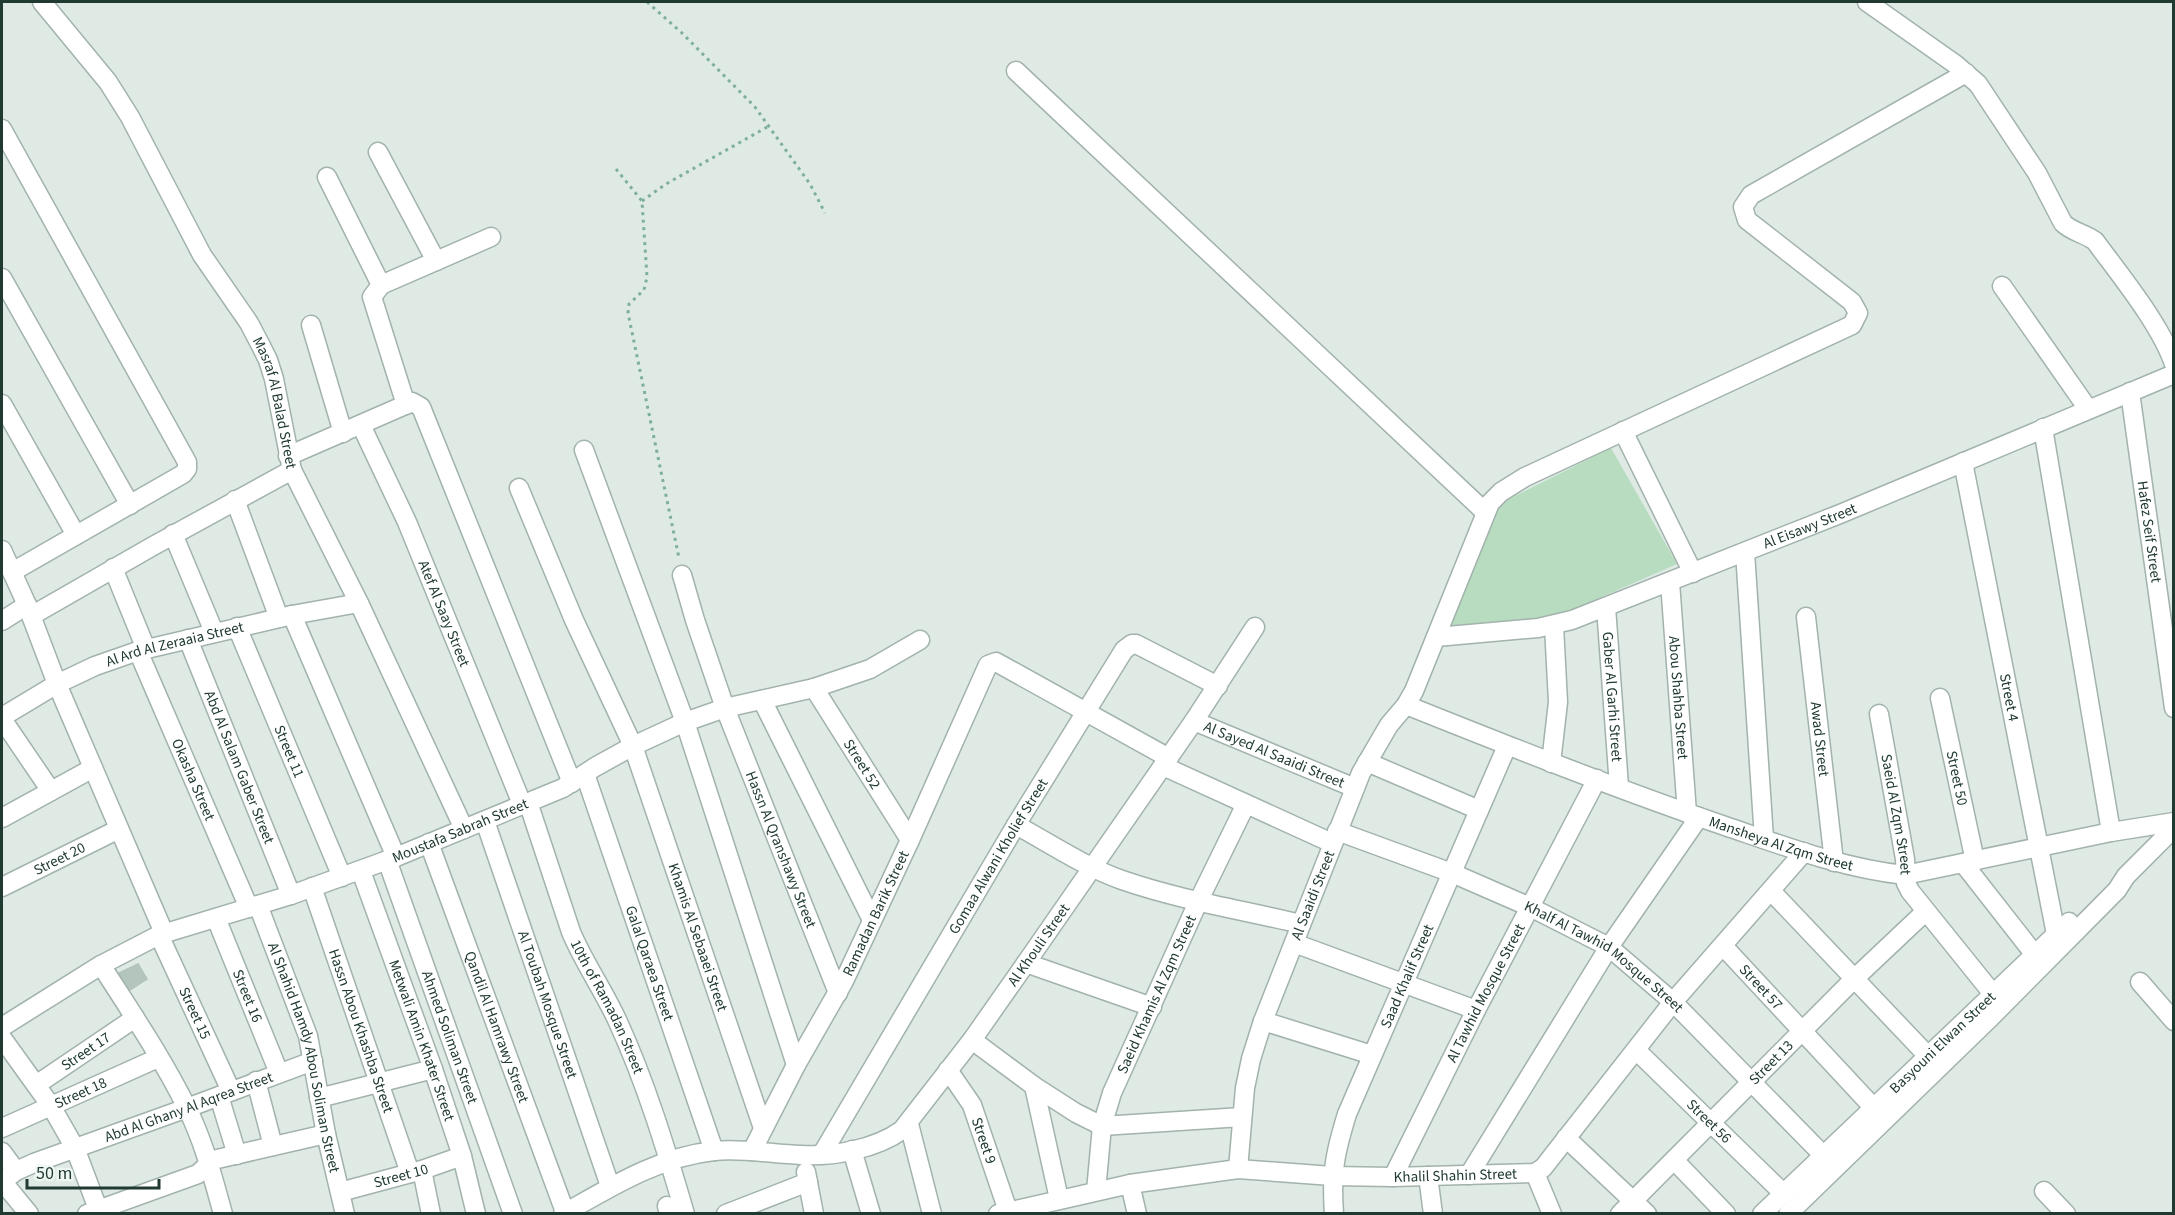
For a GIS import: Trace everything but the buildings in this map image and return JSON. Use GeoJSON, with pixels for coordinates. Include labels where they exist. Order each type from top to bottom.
{"type":"FeatureCollection","features":[{"type":"Feature","properties":{"kind":"street","name":"Masraf Al Balad Street"},"geometry":{"type":"LineString","coordinates":[[42,2],[108,82],[130,117],[202,255],[249,323],[268,360],[290,463],[360,603],[464,829]]}},
{"type":"Feature","properties":{"kind":"street"},"geometry":{"type":"LineString","coordinates":[[1867,2],[1978,84],[2031,163],[2062,223],[2069,229],[2087,235],[2095,241],[2135,295],[2158,332],[2174,364]]}},
{"type":"Feature","properties":{"kind":"street"},"geometry":{"type":"LineString","coordinates":[[1016,70],[1485,512]]}},
{"type":"Feature","properties":{"kind":"street","name":"Al Saaidi Street"},"geometry":{"type":"LineString","coordinates":[[1238,1169],[1245,1088],[1263,1021],[1354,788],[1389,725],[1406,705],[1414,691],[1490,503],[1501,492],[1525,477],[1852,325],[1858,314],[1852,302],[1747,220],[1743,207],[1751,195],[1966,73]]}},
{"type":"Feature","properties":{"kind":"street"},"geometry":{"type":"LineString","coordinates":[[2,129],[187,462],[187,469],[183,474],[12,572]]}},
{"type":"Feature","properties":{"kind":"street"},"geometry":{"type":"LineString","coordinates":[[378,152],[436,261]]}},
{"type":"Feature","properties":{"kind":"street"},"geometry":{"type":"LineString","coordinates":[[327,177],[381,285]]}},
{"type":"Feature","properties":{"kind":"street"},"geometry":{"type":"LineString","coordinates":[[2,621],[113,568],[235,501],[290,463],[343,433],[406,405],[372,297],[381,285],[491,237]]}},
{"type":"Feature","properties":{"kind":"street"},"geometry":{"type":"LineString","coordinates":[[2,278],[130,504]]}},
{"type":"Feature","properties":{"kind":"street"},"geometry":{"type":"LineString","coordinates":[[2002,286],[2088,409]]}},
{"type":"Feature","properties":{"kind":"street"},"geometry":{"type":"LineString","coordinates":[[311,325],[343,433]]}},
{"type":"Feature","properties":{"kind":"street","name":"Al Eisawy Street"},"geometry":{"type":"LineString","coordinates":[[1436,637],[1554,626],[1745,552],[2174,374]]}},
{"type":"Feature","properties":{"kind":"street","name":"Hafez Seif Street"},"geometry":{"type":"LineString","coordinates":[[2130,392],[2174,708]]}},
{"type":"Feature","properties":{"kind":"street","name":"Galal Qaraea Street"},"geometry":{"type":"LineString","coordinates":[[406,405],[416,402],[421,407],[579,778],[714,1151]]}},
{"type":"Feature","properties":{"kind":"street"},"geometry":{"type":"LineString","coordinates":[[2,404],[76,535]]}},
{"type":"Feature","properties":{"kind":"street","name":"Atef Al Saay Street"},"geometry":{"type":"LineString","coordinates":[[361,425],[407,522],[525,803]]}},
{"type":"Feature","properties":{"kind":"street"},"geometry":{"type":"LineString","coordinates":[[2043,428],[2111,832]]}},
{"type":"Feature","properties":{"kind":"street"},"geometry":{"type":"LineString","coordinates":[[1623,431],[1693,573]]}},
{"type":"Feature","properties":{"kind":"street"},"geometry":{"type":"LineString","coordinates":[[584,450],[685,722],[796,1065]]}},
{"type":"Feature","properties":{"kind":"street","name":"Street 4"},"geometry":{"type":"LineString","coordinates":[[1963,462],[2056,934]]}},
{"type":"Feature","properties":{"kind":"street","name":"Khamis Al Sebaaei Street"},"geometry":{"type":"LineString","coordinates":[[519,488],[574,621],[633,746],[763,1128]]}},
{"type":"Feature","properties":{"kind":"street","name":"Ahmed Soliman Street"},"geometry":{"type":"LineString","coordinates":[[235,501],[392,859],[513,1214]]}},
{"type":"Feature","properties":{"kind":"street"},"geometry":{"type":"LineString","coordinates":[[173,534],[214,632]]}},
{"type":"Feature","properties":{"kind":"street","name":"Street 15"},"geometry":{"type":"LineString","coordinates":[[2,550],[119,829],[225,1094],[237,1155]]}},
{"type":"Feature","properties":{"kind":"street"},"geometry":{"type":"LineString","coordinates":[[1745,552],[1764,839]]}},
{"type":"Feature","properties":{"kind":"street","name":"Okasha Street"},"geometry":{"type":"LineString","coordinates":[[113,568],[142,650],[254,907]]}},
{"type":"Feature","properties":{"kind":"street","name":"Hassn Al Qranshawy Street"},"geometry":{"type":"LineString","coordinates":[[682,575],[725,708],[838,993]]}},
{"type":"Feature","properties":{"kind":"street","name":"Abou Shahba Street"},"geometry":{"type":"LineString","coordinates":[[1670,582],[1693,815]]}},
{"type":"Feature","properties":{"kind":"street","name":"Al Ard Al Zeraaia Street"},"geometry":{"type":"LineString","coordinates":[[2,718],[57,684],[95,666],[142,650],[286,616],[360,603]]}},
{"type":"Feature","properties":{"kind":"street","name":"Gaber Al Garhi Street"},"geometry":{"type":"LineString","coordinates":[[1606,607],[1619,787]]}},
{"type":"Feature","properties":{"kind":"street","name":"Awad Street"},"geometry":{"type":"LineString","coordinates":[[1806,616],[1834,862]]}},
{"type":"Feature","properties":{"kind":"street"},"geometry":{"type":"LineString","coordinates":[[1551,763],[1558,702],[1554,626]]}},
{"type":"Feature","properties":{"kind":"street","name":"Street 11"},"geometry":{"type":"LineString","coordinates":[[237,627],[342,877]]}},
{"type":"Feature","properties":{"kind":"street","name":"Al Khouli Street"},"geometry":{"type":"LineString","coordinates":[[564,1213],[610,1186],[669,1161],[714,1151],[752,1151],[803,1156],[852,1150],[888,1139],[909,1124],[972,1040],[1166,762],[1255,627]]}},
{"type":"Feature","properties":{"kind":"street","name":"Abd Al Salam Gaber Street"},"geometry":{"type":"LineString","coordinates":[[188,639],[291,895]]}},
{"type":"Feature","properties":{"kind":"street","name":"Moustafa Sabrah Street"},"geometry":{"type":"LineString","coordinates":[[2,1028],[101,965],[161,934],[291,895],[392,859],[485,821],[579,778],[633,746],[685,722],[725,708],[814,688],[870,669],[920,640]]}},
{"type":"Feature","properties":{"kind":"street","name":"Gomaa Alwani Kholief Street"},"geometry":{"type":"LineString","coordinates":[[822,1154],[1016,825],[1124,650],[1136,644],[1218,686]]}},
{"type":"Feature","properties":{"kind":"street","name":"Khalf Al Tawhid Mosque Street"},"geometry":{"type":"LineString","coordinates":[[986,667],[996,662],[1087,711],[1166,762],[1246,804],[1335,837],[1452,873],[1609,946],[1673,1002],[1823,1155]]}},
{"type":"Feature","properties":{"kind":"street","name":"Ramadan Barik Street"},"geometry":{"type":"LineString","coordinates":[[752,1151],[796,1065],[838,993],[910,840],[986,667]]}},
{"type":"Feature","properties":{"kind":"street","name":"Street 52"},"geometry":{"type":"LineString","coordinates":[[814,688],[910,840]]}},
{"type":"Feature","properties":{"kind":"street","name":"Street 50"},"geometry":{"type":"LineString","coordinates":[[1940,698],[1969,862]]}},
{"type":"Feature","properties":{"kind":"street"},"geometry":{"type":"LineString","coordinates":[[762,700],[872,920]]}},
{"type":"Feature","properties":{"kind":"street","name":"Mansheya Al Zqm Street"},"geometry":{"type":"LineString","coordinates":[[1406,705],[1551,763],[1693,815],[1861,869],[1905,875],[2111,832],[2174,822]]}},
{"type":"Feature","properties":{"kind":"street","name":"Saeid Al Zqm Street"},"geometry":{"type":"LineString","coordinates":[[1879,714],[1905,859],[1905,875],[1910,891],[1993,994]]}},
{"type":"Feature","properties":{"kind":"street"},"geometry":{"type":"LineString","coordinates":[[2,718],[51,791]]}},
{"type":"Feature","properties":{"kind":"street","name":"Al Sayed Al Saaidi Street"},"geometry":{"type":"LineString","coordinates":[[1194,721],[1354,788]]}},
{"type":"Feature","properties":{"kind":"street","name":"Saad Khalif Street"},"geometry":{"type":"LineString","coordinates":[[1334,1214],[1332,1176],[1335,1153],[1347,1114],[1507,746]]}},
{"type":"Feature","properties":{"kind":"street"},"geometry":{"type":"LineString","coordinates":[[1367,762],[1479,810]]}},
{"type":"Feature","properties":{"kind":"street"},"geometry":{"type":"LineString","coordinates":[[2,818],[93,768]]}},
{"type":"Feature","properties":{"kind":"street","name":"Al Tawhid Mosque Street"},"geometry":{"type":"LineString","coordinates":[[1393,1177],[1476,1010],[1597,779]]}},
{"type":"Feature","properties":{"kind":"street","name":"10th of Ramadan Street"},"geometry":{"type":"LineString","coordinates":[[525,803],[579,951],[617,1019],[630,1050],[685,1214]]}},
{"type":"Feature","properties":{"kind":"street","name":"Saeid Khamis Al Zqm Street"},"geometry":{"type":"LineString","coordinates":[[1096,1191],[1102,1126],[1112,1093],[1199,900],[1246,804]]}},
{"type":"Feature","properties":{"kind":"street"},"geometry":{"type":"LineString","coordinates":[[1469,1175],[1609,946],[1693,815]]}},
{"type":"Feature","properties":{"kind":"street","name":"Al Toubah Mosque Street"},"geometry":{"type":"LineString","coordinates":[[485,821],[610,1186]]}},
{"type":"Feature","properties":{"kind":"street"},"geometry":{"type":"LineString","coordinates":[[1016,825],[1092,867],[1148,888],[1301,924]]}},
{"type":"Feature","properties":{"kind":"street","name":"Basyouni Elwan Street"},"geometry":{"type":"LineString","coordinates":[[1788,1214],[1991,1017],[2117,890],[2126,876],[2174,828]]}},
{"type":"Feature","properties":{"kind":"street","name":"Street 20"},"geometry":{"type":"LineString","coordinates":[[2,887],[119,829]]}},
{"type":"Feature","properties":{"kind":"street","name":"Qandil Al Hamrawy Street"},"geometry":{"type":"LineString","coordinates":[[429,843],[564,1213]]}},
{"type":"Feature","properties":{"kind":"street","name":"Khalil Shahin Street"},"geometry":{"type":"LineString","coordinates":[[1005,1213],[1066,1203],[1096,1191],[1130,1184],[1238,1169],[1332,1176],[1393,1177],[1535,1173],[1543,1168],[1673,1002],[1804,852]]}},
{"type":"Feature","properties":{"kind":"street"},"geometry":{"type":"LineString","coordinates":[[1969,862],[2035,954]]}},
{"type":"Feature","properties":{"kind":"street","name":"Metwali Amin Khater Street"},"geometry":{"type":"LineString","coordinates":[[361,871],[462,1156],[476,1214]]}},
{"type":"Feature","properties":{"kind":"street","name":"Basyouni Elwan Street"},"geometry":{"type":"LineString","coordinates":[[1762,1214],[2056,934],[2116,880],[2126,876]]}},
{"type":"Feature","properties":{"kind":"street","name":"Hassn Abou Khashba Street"},"geometry":{"type":"LineString","coordinates":[[312,887],[380,1083],[431,1214]]}},
{"type":"Feature","properties":{"kind":"street"},"geometry":{"type":"LineString","coordinates":[[1772,891],[1928,1055]]}},
{"type":"Feature","properties":{"kind":"street","name":"Al Shahid Hamdy Abou Soliman Street"},"geometry":{"type":"LineString","coordinates":[[254,907],[308,1036],[326,1134],[345,1214]]}},
{"type":"Feature","properties":{"kind":"street","name":"Street 13"},"geometry":{"type":"LineString","coordinates":[[1620,1214],[1854,979],[1925,912]]}},
{"type":"Feature","properties":{"kind":"street","name":"Street 16"},"geometry":{"type":"LineString","coordinates":[[216,918],[279,1073]]}},
{"type":"Feature","properties":{"kind":"street"},"geometry":{"type":"LineString","coordinates":[[1293,943],[1476,1010]]}},
{"type":"Feature","properties":{"kind":"street","name":"Street 57"},"geometry":{"type":"LineString","coordinates":[[1723,946],[1873,1107]]}},
{"type":"Feature","properties":{"kind":"street"},"geometry":{"type":"LineString","coordinates":[[1026,963],[1152,1007]]}},
{"type":"Feature","properties":{"kind":"street"},"geometry":{"type":"LineString","coordinates":[[101,965],[135,1018],[187,1108],[209,1162],[223,1214]]}},
{"type":"Feature","properties":{"kind":"street"},"geometry":{"type":"LineString","coordinates":[[2140,982],[2174,1021]]}},
{"type":"Feature","properties":{"kind":"street","name":"Street 17"},"geometry":{"type":"LineString","coordinates":[[36,1085],[135,1018]]}},
{"type":"Feature","properties":{"kind":"street"},"geometry":{"type":"LineString","coordinates":[[1263,1021],[1372,1055]]}},
{"type":"Feature","properties":{"kind":"street"},"geometry":{"type":"LineString","coordinates":[[2,1038],[51,1106],[75,1148],[93,1211],[198,1174],[209,1162],[326,1134]]}},
{"type":"Feature","properties":{"kind":"street"},"geometry":{"type":"LineString","coordinates":[[972,1040],[1034,1086],[1076,1113],[1102,1126],[1242,1117]]}},
{"type":"Feature","properties":{"kind":"street","name":"Street 56"},"geometry":{"type":"LineString","coordinates":[[1636,1050],[1783,1194]]}},
{"type":"Feature","properties":{"kind":"street","name":"Street 18"},"geometry":{"type":"LineString","coordinates":[[2,1128],[158,1058]]}},
{"type":"Feature","properties":{"kind":"street","name":"Abd Al Ghany Al Aqrea Street"},"geometry":{"type":"LineString","coordinates":[[6,1178],[75,1148],[313,1060]]}},
{"type":"Feature","properties":{"kind":"street"},"geometry":{"type":"LineString","coordinates":[[319,1098],[433,1070]]}},
{"type":"Feature","properties":{"kind":"street","name":"Street 9"},"geometry":{"type":"LineString","coordinates":[[948,1070],[972,1105],[978,1119],[1005,1213]]}},
{"type":"Feature","properties":{"kind":"street"},"geometry":{"type":"LineString","coordinates":[[256,1081],[273,1146]]}},
{"type":"Feature","properties":{"kind":"street"},"geometry":{"type":"LineString","coordinates":[[1034,1086],[1066,1203]]}},
{"type":"Feature","properties":{"kind":"street"},"geometry":{"type":"LineString","coordinates":[[909,1124],[932,1214]]}},
{"type":"Feature","properties":{"kind":"street"},"geometry":{"type":"LineString","coordinates":[[1566,1138],[1647,1214]]}},
{"type":"Feature","properties":{"kind":"street"},"geometry":{"type":"LineString","coordinates":[[852,1150],[871,1214]]}},
{"type":"Feature","properties":{"kind":"street"},"geometry":{"type":"LineString","coordinates":[[2,1152],[6,1178],[29,1214]]}},
{"type":"Feature","properties":{"kind":"street","name":"Street 10"},"geometry":{"type":"LineString","coordinates":[[340,1192],[416,1172],[462,1156]]}},
{"type":"Feature","properties":{"kind":"street"},"geometry":{"type":"LineString","coordinates":[[803,1156],[814,1214]]}},
{"type":"Feature","properties":{"kind":"street"},"geometry":{"type":"LineString","coordinates":[[1674,1160],[1726,1214]]}},
{"type":"Feature","properties":{"kind":"street"},"geometry":{"type":"LineString","coordinates":[[1535,1173],[1552,1214]]}},
{"type":"Feature","properties":{"kind":"street"},"geometry":{"type":"LineString","coordinates":[[1428,1176],[1433,1214]]}},
{"type":"Feature","properties":{"kind":"street"},"geometry":{"type":"LineString","coordinates":[[726,1214],[808,1182]]}},
{"type":"Feature","properties":{"kind":"street"},"geometry":{"type":"LineString","coordinates":[[1130,1184],[1137,1214]]}},
{"type":"Feature","properties":{"kind":"street"},"geometry":{"type":"LineString","coordinates":[[2044,1191],[2066,1214]]}},
{"type":"Feature","properties":{"kind":"path"},"geometry":{"type":"LineString","coordinates":[[647,2],[682,33],[755,107],[810,184],[825,213]]}},
{"type":"Feature","properties":{"kind":"path"},"geometry":{"type":"LineString","coordinates":[[642,201],[666,184],[769,126]]}},
{"type":"Feature","properties":{"kind":"path"},"geometry":{"type":"LineString","coordinates":[[616,169],[642,201],[647,277],[644,290],[628,304],[628,313],[667,493],[682,575]]}},
{"type":"Feature","properties":{"kind":"green space"},"geometry":{"type":"Polygon","coordinates":[[[1611,448],[1677,564],[1551,619],[1450,631],[1466,578],[1489,520],[1503,502],[1611,448]]]}}]}
